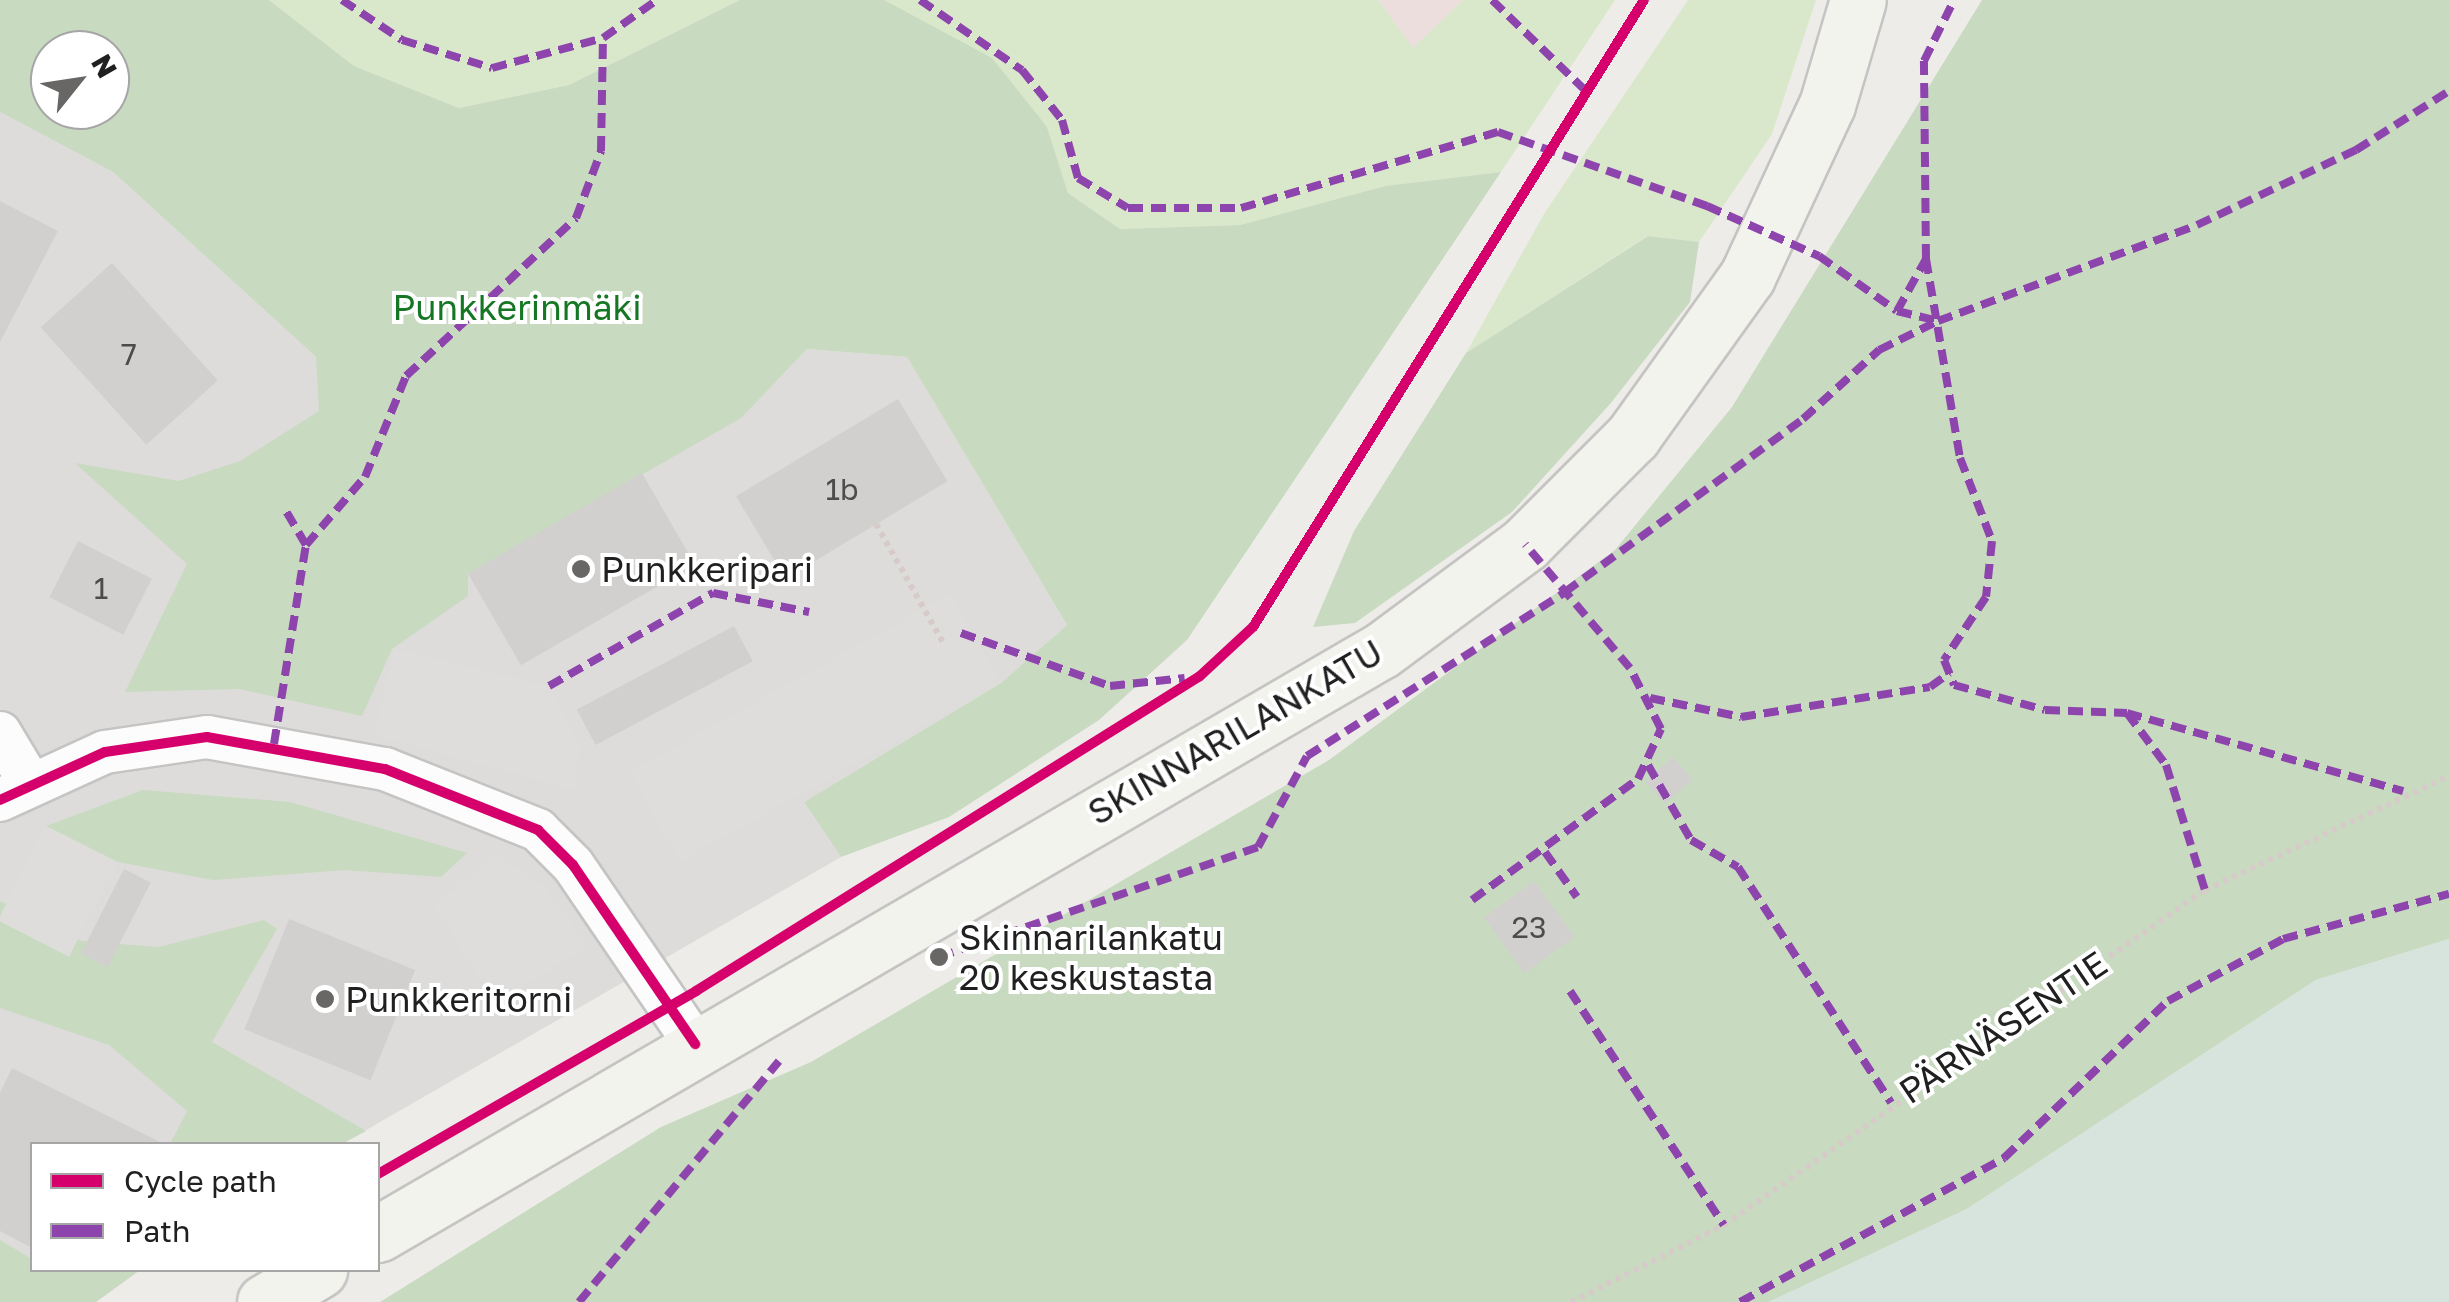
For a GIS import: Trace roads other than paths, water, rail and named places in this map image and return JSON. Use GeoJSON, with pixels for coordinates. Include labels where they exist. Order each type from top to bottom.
{"type":"FeatureCollection","features":[{"type":"Feature","properties":{"kind":"main road","name":"SKINNARILANKATU"},"geometry":{"type":"LineString","coordinates":[[380,1233],[695,1044],[1382,650],[1526,544],[1633,436],[1747,277],[1826,105],[1858,0]]}},
{"type":"Feature","properties":{"kind":"main road"},"geometry":{"type":"LineString","coordinates":[[265,1302],[315,1272]]}},
{"type":"Feature","properties":{"kind":"street"},"geometry":{"type":"LineString","coordinates":[[0,733],[15,792],[106,752],[207,737],[385,769],[538,830],[573,864],[695,1044]]}},
{"type":"Feature","properties":{"kind":"place","name":"Punkkeripari"},"geometry":{"type":"Point","coordinates":[581,569]}},
{"type":"Feature","properties":{"kind":"place","name":"Skinnarilankatu 20 keskustasta"},"geometry":{"type":"Point","coordinates":[939,957]}},
{"type":"Feature","properties":{"kind":"place","name":"Punkkeritorni"},"geometry":{"type":"Point","coordinates":[325,999]}},
{"type":"Feature","properties":{"kind":"park label","name":"Punkkerinmäki"},"geometry":{"type":"Point","coordinates":[517,307]}}]}
